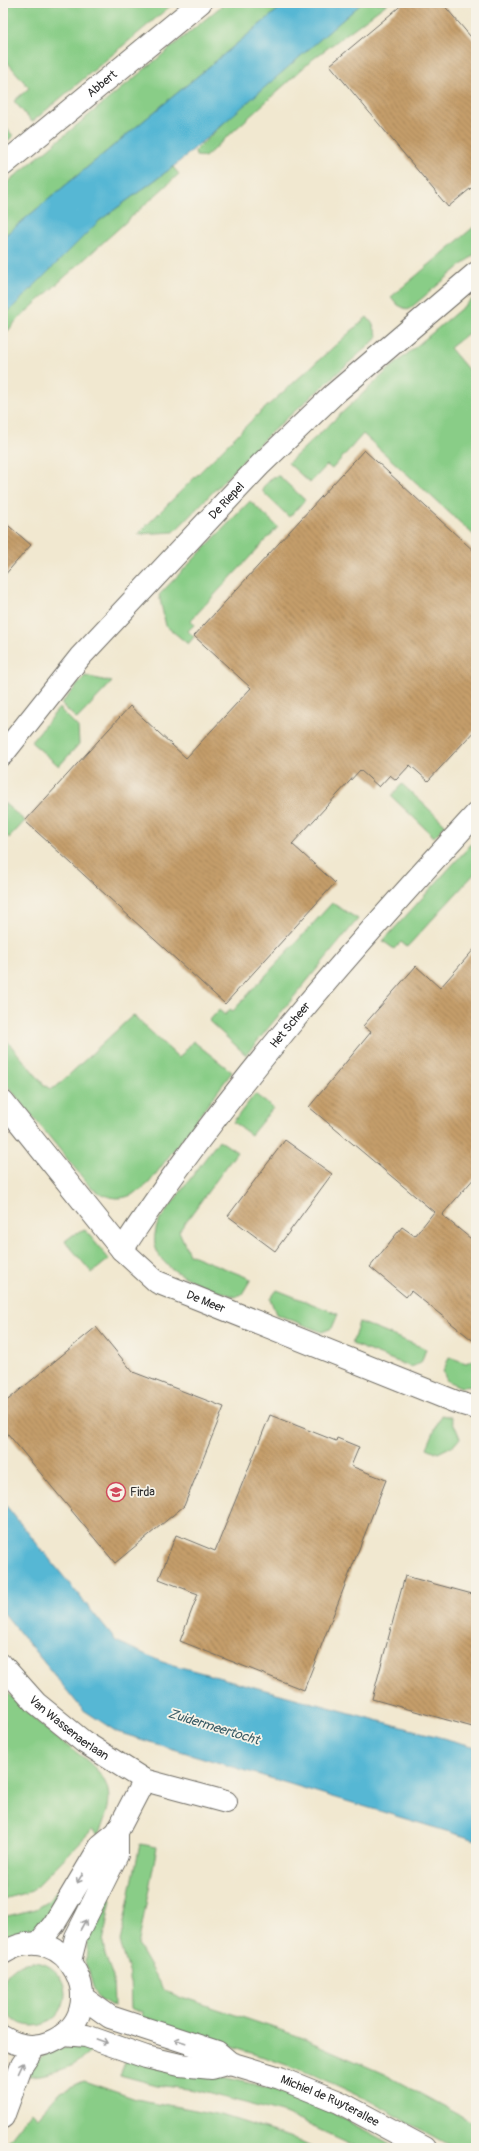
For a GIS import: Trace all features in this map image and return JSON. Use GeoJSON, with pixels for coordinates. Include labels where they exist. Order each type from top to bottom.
{"type":"FeatureCollection","features":[{"type":"Feature","properties":{"kind":"street","name":"Abbert"},"geometry":{"type":"LineString","coordinates":[[3,165],[200,3]]}},
{"type":"Feature","properties":{"kind":"street","name":"De Riepel"},"geometry":{"type":"LineString","coordinates":[[3,754],[80,657],[260,465],[334,394],[429,311],[476,273]]}},
{"type":"Feature","properties":{"kind":"street","name":"Het Scheer"},"geometry":{"type":"LineString","coordinates":[[122,1250],[159,1194],[270,1048],[345,960],[476,814]]}},
{"type":"Feature","properties":{"kind":"street","name":"De Meer"},"geometry":{"type":"LineString","coordinates":[[3,1102],[122,1250],[157,1282],[456,1402],[476,1408]]}},
{"type":"Feature","properties":{"kind":"street","name":"Van Wassenaerlaan"},"geometry":{"type":"LineString","coordinates":[[3,1666],[36,1703],[84,1742],[144,1780],[226,1802]]}},
{"type":"Feature","properties":{"kind":"street"},"geometry":{"type":"LineString","coordinates":[[38,1944],[54,1924],[101,1845],[117,1832],[144,1780]]}},
{"type":"Feature","properties":{"kind":"street"},"geometry":{"type":"LineString","coordinates":[[70,1961],[76,1937],[117,1855],[117,1832]]}},
{"type":"Feature","properties":{"kind":"street"},"geometry":{"type":"LineString","coordinates":[[3,1953],[18,1945],[38,1944],[55,1950],[70,1961],[78,1975],[82,1997],[77,2017],[64,2034],[50,2042],[35,2046],[21,2045],[3,2037]]}},
{"type":"Feature","properties":{"kind":"street","name":"Michiel de Ruyterallee"},"geometry":{"type":"LineString","coordinates":[[82,1997],[110,2017],[218,2052],[230,2063],[312,2089],[364,2114],[425,2148]]}},
{"type":"Feature","properties":{"kind":"street"},"geometry":{"type":"LineString","coordinates":[[64,2034],[86,2036],[146,2057],[180,2065],[212,2068],[230,2063]]}},
{"type":"Feature","properties":{"kind":"street"},"geometry":{"type":"LineString","coordinates":[[3,2117],[22,2065],[35,2046]]}},
{"type":"Feature","properties":{"kind":"green space"},"geometry":{"type":"Polygon","coordinates":[[[3,3],[174,3],[32,122],[14,101],[29,88],[3,57],[3,3]]]}},
{"type":"Feature","properties":{"kind":"green space"},"geometry":{"type":"Polygon","coordinates":[[[225,3],[286,3],[3,237],[3,186],[225,3]]]}},
{"type":"Feature","properties":{"kind":"green space"},"geometry":{"type":"Polygon","coordinates":[[[362,3],[388,3],[313,59],[205,157],[196,156],[195,151],[233,114],[362,3]]]}},
{"type":"Feature","properties":{"kind":"green space"},"geometry":{"type":"Polygon","coordinates":[[[3,124],[13,136],[3,145],[3,124]]]}},
{"type":"Feature","properties":{"kind":"green space"},"geometry":{"type":"Polygon","coordinates":[[[173,167],[179,174],[16,321],[3,337],[3,317],[99,221],[173,167]]]}},
{"type":"Feature","properties":{"kind":"green space"},"geometry":{"type":"Polygon","coordinates":[[[476,225],[476,253],[408,310],[398,305],[391,297],[476,225]]]}},
{"type":"Feature","properties":{"kind":"green space"},"geometry":{"type":"Polygon","coordinates":[[[476,296],[476,327],[450,348],[476,379],[476,537],[363,434],[332,469],[327,465],[310,483],[288,463],[387,371],[476,296]]]}},
{"type":"Feature","properties":{"kind":"green space"},"geometry":{"type":"Polygon","coordinates":[[[367,317],[372,323],[378,337],[268,435],[174,532],[138,534],[254,418],[367,317]]]}},
{"type":"Feature","properties":{"kind":"green space"},"geometry":{"type":"Polygon","coordinates":[[[279,476],[305,500],[289,517],[263,492],[263,487],[273,477],[279,476]]]}},
{"type":"Feature","properties":{"kind":"green space"},"geometry":{"type":"Polygon","coordinates":[[[250,501],[278,527],[191,620],[194,625],[188,631],[194,637],[188,644],[166,626],[159,595],[250,501]]]}},
{"type":"Feature","properties":{"kind":"green space"},"geometry":{"type":"Polygon","coordinates":[[[85,676],[112,682],[77,719],[61,704],[85,676]]]}},
{"type":"Feature","properties":{"kind":"green space"},"geometry":{"type":"Polygon","coordinates":[[[59,708],[78,727],[79,744],[59,766],[31,742],[59,708]]]}},
{"type":"Feature","properties":{"kind":"green space"},"geometry":{"type":"Polygon","coordinates":[[[402,784],[446,825],[434,837],[391,796],[402,784]]]}},
{"type":"Feature","properties":{"kind":"green space"},"geometry":{"type":"Polygon","coordinates":[[[4,803],[25,821],[9,838],[3,832],[4,803]]]}},
{"type":"Feature","properties":{"kind":"green space"},"geometry":{"type":"Polygon","coordinates":[[[476,839],[476,872],[407,947],[401,942],[394,949],[383,941],[476,839]]]}},
{"type":"Feature","properties":{"kind":"green space"},"geometry":{"type":"Polygon","coordinates":[[[332,903],[358,919],[246,1055],[209,1021],[219,1010],[225,1015],[230,1009],[233,1011],[332,903]]]}},
{"type":"Feature","properties":{"kind":"green space"},"geometry":{"type":"Polygon","coordinates":[[[133,1015],[179,1058],[193,1041],[232,1072],[149,1183],[127,1196],[114,1198],[99,1193],[91,1188],[3,1080],[3,1036],[45,1086],[51,1089],[56,1087],[133,1015]]]}},
{"type":"Feature","properties":{"kind":"green space"},"geometry":{"type":"Polygon","coordinates":[[[255,1094],[273,1108],[251,1135],[233,1122],[255,1094]]]}},
{"type":"Feature","properties":{"kind":"green space"},"geometry":{"type":"Polygon","coordinates":[[[219,1140],[237,1152],[179,1231],[189,1254],[251,1279],[242,1294],[235,1297],[191,1280],[177,1272],[165,1263],[157,1251],[155,1238],[159,1221],[219,1140]]]}},
{"type":"Feature","properties":{"kind":"green space"},"geometry":{"type":"Polygon","coordinates":[[[85,1230],[109,1259],[92,1273],[65,1241],[73,1235],[85,1230]]]}},
{"type":"Feature","properties":{"kind":"green space"},"geometry":{"type":"Polygon","coordinates":[[[277,1290],[338,1314],[332,1328],[322,1332],[276,1314],[270,1299],[277,1290]]]}},
{"type":"Feature","properties":{"kind":"green space"},"geometry":{"type":"Polygon","coordinates":[[[359,1322],[426,1349],[421,1363],[411,1367],[352,1344],[359,1322]]]}},
{"type":"Feature","properties":{"kind":"green space"},"geometry":{"type":"Polygon","coordinates":[[[449,1357],[466,1363],[476,1359],[476,1386],[461,1387],[447,1381],[443,1372],[449,1357]]]}},
{"type":"Feature","properties":{"kind":"green space"},"geometry":{"type":"Polygon","coordinates":[[[441,1415],[451,1417],[460,1438],[454,1445],[438,1453],[427,1448],[441,1415]]]}},
{"type":"Feature","properties":{"kind":"green space"},"geometry":{"type":"Polygon","coordinates":[[[3,1688],[47,1730],[86,1759],[95,1768],[103,1778],[107,1788],[109,1801],[106,1815],[98,1835],[92,1830],[32,1891],[3,1899],[3,1688]]]}},
{"type":"Feature","properties":{"kind":"green space"},"geometry":{"type":"Polygon","coordinates":[[[140,1844],[157,1847],[138,1946],[164,1991],[295,2035],[384,2074],[476,2124],[476,2148],[454,2148],[370,2101],[315,2075],[258,2055],[141,2020],[143,2012],[131,2009],[130,1975],[120,1942],[140,1844]]]}},
{"type":"Feature","properties":{"kind":"green space"},"geometry":{"type":"Polygon","coordinates":[[[64,1884],[66,1884],[55,1908],[44,1922],[28,1931],[3,1938],[3,1917],[36,1909],[46,1903],[64,1884]]]}},
{"type":"Feature","properties":{"kind":"green space"},"geometry":{"type":"Polygon","coordinates":[[[109,1897],[111,1899],[103,1942],[105,1955],[113,1977],[114,2007],[99,1998],[93,1987],[86,1961],[88,1936],[109,1897]]]}},
{"type":"Feature","properties":{"kind":"green space"},"geometry":{"type":"Polygon","coordinates":[[[27,1962],[39,1962],[56,1971],[63,1982],[65,1994],[63,2006],[56,2017],[39,2026],[27,2026],[15,2021],[6,2012],[1,2000],[1,1988],[6,1976],[15,1967],[27,1962]]]}},
{"type":"Feature","properties":{"kind":"green space"},"geometry":{"type":"Polygon","coordinates":[[[74,2046],[85,2046],[92,2050],[79,2061],[63,2069],[46,2074],[29,2076],[36,2063],[46,2054],[59,2049],[74,2046]]]}},
{"type":"Feature","properties":{"kind":"green space"},"geometry":{"type":"Polygon","coordinates":[[[126,2060],[217,2076],[271,2089],[320,2108],[352,2123],[398,2148],[359,2148],[285,2114],[195,2090],[157,2085],[120,2075],[126,2060]]]}},
{"type":"Feature","properties":{"kind":"green space"},"geometry":{"type":"Polygon","coordinates":[[[84,2081],[136,2099],[221,2115],[290,2137],[313,2148],[3,2148],[32,2111],[38,2117],[61,2091],[84,2081]]]}},
{"type":"Feature","properties":{"kind":"water"},"geometry":{"type":"Polygon","coordinates":[[[286,3],[362,3],[173,167],[99,221],[3,317],[3,237],[286,3]]]}},
{"type":"Feature","properties":{"kind":"water","name":"Zuidermeertocht"},"geometry":{"type":"Polygon","coordinates":[[[3,1502],[116,1641],[162,1662],[476,1747],[476,1840],[117,1732],[82,1709],[3,1612],[3,1502]]]}},
{"type":"Feature","properties":{"kind":"building"},"geometry":{"type":"Polygon","coordinates":[[[404,3],[442,3],[476,43],[476,184],[448,207],[330,65],[404,3]]]}},
{"type":"Feature","properties":{"kind":"building"},"geometry":{"type":"Polygon","coordinates":[[[364,450],[476,553],[476,729],[428,781],[410,765],[396,780],[390,775],[379,787],[360,770],[292,844],[335,883],[225,1004],[25,821],[130,706],[186,758],[251,688],[194,636],[364,450]]]}},
{"type":"Feature","properties":{"kind":"building"},"geometry":{"type":"Polygon","coordinates":[[[3,521],[31,545],[3,577],[3,521]]]}},
{"type":"Feature","properties":{"kind":"building"},"geometry":{"type":"Polygon","coordinates":[[[476,947],[476,1176],[442,1215],[476,1243],[476,1343],[411,1291],[406,1297],[370,1267],[402,1227],[415,1236],[434,1212],[309,1107],[371,1032],[363,1026],[416,966],[440,988],[476,947]]]}},
{"type":"Feature","properties":{"kind":"building"},"geometry":{"type":"Polygon","coordinates":[[[285,1140],[332,1174],[275,1251],[228,1216],[285,1140]]]}},
{"type":"Feature","properties":{"kind":"building"},"geometry":{"type":"Polygon","coordinates":[[[96,1327],[133,1372],[224,1407],[184,1506],[115,1563],[3,1428],[3,1404],[96,1327]]]}},
{"type":"Feature","properties":{"kind":"building"},"geometry":{"type":"Polygon","coordinates":[[[270,1415],[336,1441],[337,1438],[359,1447],[351,1466],[386,1480],[304,1690],[180,1641],[198,1594],[159,1579],[176,1535],[215,1551],[270,1415]]]}},
{"type":"Feature","properties":{"kind":"building"},"geometry":{"type":"Polygon","coordinates":[[[405,1576],[476,1595],[476,1728],[372,1699],[405,1576]]]}},
{"type":"Feature","properties":{"kind":"place","name":"Firda"},"geometry":{"type":"Point","coordinates":[116,1492]}}]}
